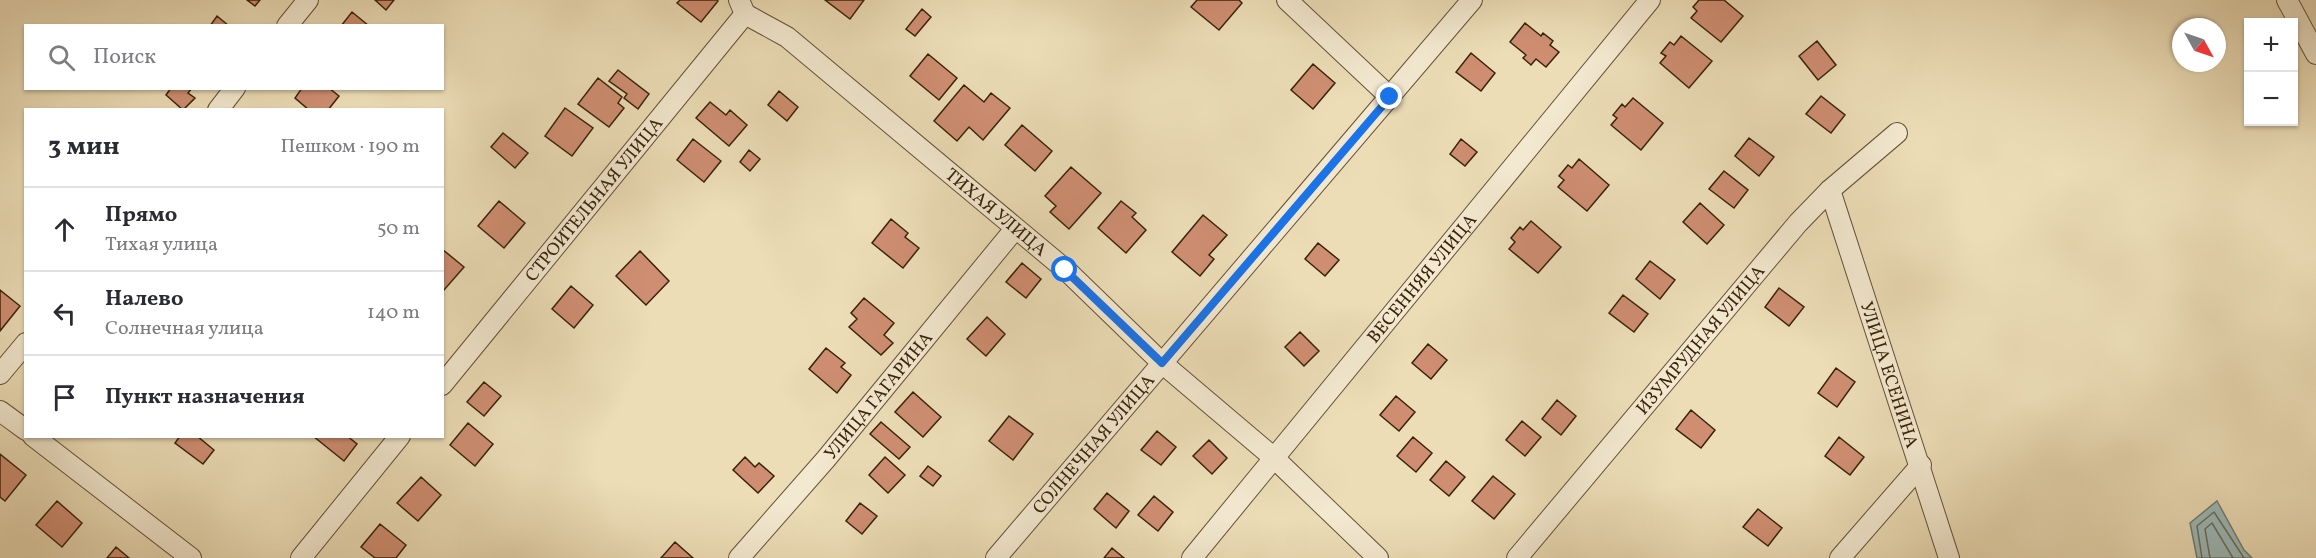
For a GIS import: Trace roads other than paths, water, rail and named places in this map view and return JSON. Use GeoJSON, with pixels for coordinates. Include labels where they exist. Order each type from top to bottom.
{"type":"FeatureCollection","features":[{"type":"Feature","properties":{"kind":"street"},"geometry":{"type":"LineString","coordinates":[[289,24],[308,0]]}},
{"type":"Feature","properties":{"kind":"street"},"geometry":{"type":"LineString","coordinates":[[1287,0],[1390,97]]}},
{"type":"Feature","properties":{"kind":"street","name":"СОЛНЕЧНАЯ УЛИЦА"},"geometry":{"type":"LineString","coordinates":[[996,558],[1472,0]]}},
{"type":"Feature","properties":{"kind":"street","name":"ВЕСЕННЯЯ УЛИЦА"},"geometry":{"type":"LineString","coordinates":[[1192,558],[1650,0]]}},
{"type":"Feature","properties":{"kind":"street"},"geometry":{"type":"LineString","coordinates":[[2287,0],[2316,54]]}},
{"type":"Feature","properties":{"kind":"street","name":"ТИХАЯ УЛИЦА"},"geometry":{"type":"LineString","coordinates":[[742,7],[787,37],[1082,285],[1162,363],[1273,457],[1378,558]]}},
{"type":"Feature","properties":{"kind":"street","name":"СТРОИТЕЛЬНАЯ УЛИЦА"},"geometry":{"type":"LineString","coordinates":[[444,382],[742,7]]}},
{"type":"Feature","properties":{"kind":"street"},"geometry":{"type":"LineString","coordinates":[[220,108],[233,90]]}},
{"type":"Feature","properties":{"kind":"street","name":"ИЗУМРУДНАЯ УЛИЦА"},"geometry":{"type":"LineString","coordinates":[[1517,558],[1798,223],[1830,190],[1898,133]]}},
{"type":"Feature","properties":{"kind":"street","name":"УЛИЦА ЕСЕНИНА"},"geometry":{"type":"LineString","coordinates":[[1830,190],[1921,465],[1949,558]]}},
{"type":"Feature","properties":{"kind":"street","name":"УЛИЦА ГАГАРИНА"},"geometry":{"type":"LineString","coordinates":[[739,558],[826,459],[1014,230]]}},
{"type":"Feature","properties":{"kind":"street"},"geometry":{"type":"LineString","coordinates":[[0,374],[24,345]]}},
{"type":"Feature","properties":{"kind":"street"},"geometry":{"type":"LineString","coordinates":[[0,411],[24,429]]}},
{"type":"Feature","properties":{"kind":"street"},"geometry":{"type":"LineString","coordinates":[[36,438],[191,558]]}},
{"type":"Feature","properties":{"kind":"street"},"geometry":{"type":"LineString","coordinates":[[301,558],[398,438]]}},
{"type":"Feature","properties":{"kind":"street"},"geometry":{"type":"LineString","coordinates":[[1840,558],[1921,465]]}},
{"type":"Feature","properties":{"kind":"water"},"geometry":{"type":"Polygon","coordinates":[[[2217,501],[2244,550],[2252,558],[2197,558],[2190,523],[2217,501]]]}}]}
